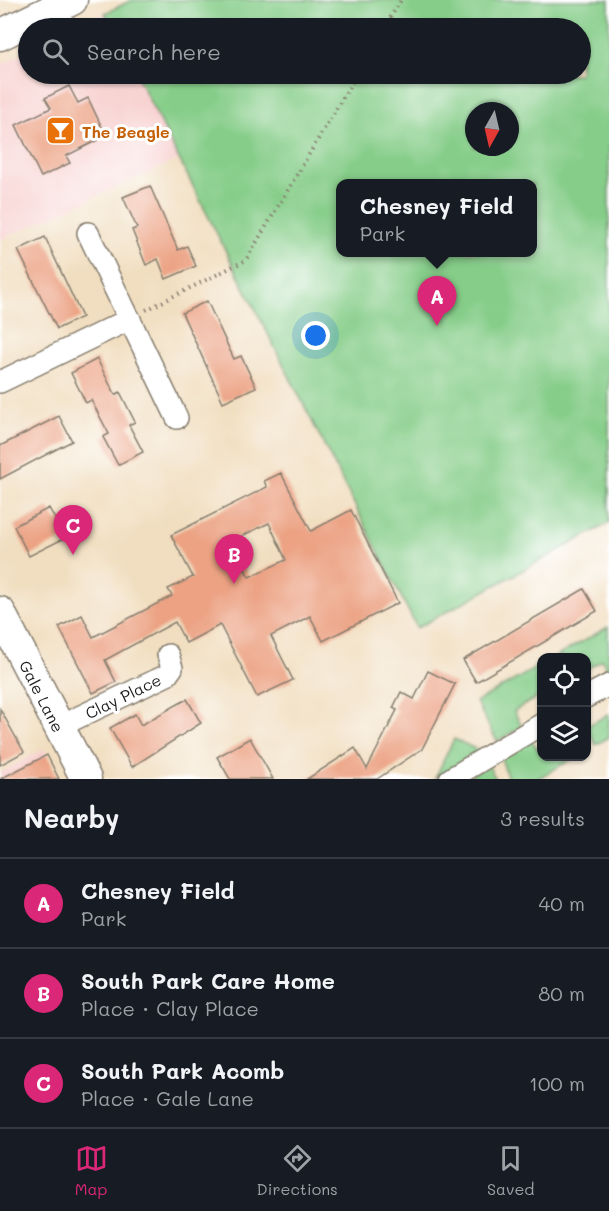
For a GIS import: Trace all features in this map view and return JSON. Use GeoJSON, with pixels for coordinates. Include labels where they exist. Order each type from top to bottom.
{"type":"FeatureCollection","features":[{"type":"Feature","properties":{"kind":"street"},"geometry":{"type":"LineString","coordinates":[[35,18],[72,0]]}},
{"type":"Feature","properties":{"kind":"street"},"geometry":{"type":"LineString","coordinates":[[0,35],[18,26]]}},
{"type":"Feature","properties":{"kind":"street"},"geometry":{"type":"LineString","coordinates":[[88,232],[177,418]]}},
{"type":"Feature","properties":{"kind":"street"},"geometry":{"type":"LineString","coordinates":[[0,382],[130,319]]}},
{"type":"Feature","properties":{"kind":"street","name":"Gale Lane"},"geometry":{"type":"LineString","coordinates":[[0,612],[86,779]]}},
{"type":"Feature","properties":{"kind":"street","name":"Clay Place"},"geometry":{"type":"LineString","coordinates":[[58,727],[167,675],[172,668],[168,655]]}},
{"type":"Feature","properties":{"kind":"street"},"geometry":{"type":"LineString","coordinates":[[591,694],[609,685]]}},
{"type":"Feature","properties":{"kind":"street"},"geometry":{"type":"LineString","coordinates":[[450,779],[537,727]]}},
{"type":"Feature","properties":{"kind":"path"},"geometry":{"type":"LineString","coordinates":[[390,18],[401,0]]}},
{"type":"Feature","properties":{"kind":"path"},"geometry":{"type":"LineString","coordinates":[[130,319],[246,260],[351,84]]}},
{"type":"Feature","properties":{"kind":"shaded area"},"geometry":{"type":"Polygon","coordinates":[[[105,13],[108,18],[95,18],[105,13]]]}},
{"type":"Feature","properties":{"kind":"shaded area"},"geometry":{"type":"Polygon","coordinates":[[[18,56],[18,84],[141,84],[179,159],[0,240],[0,65],[18,56]]]}},
{"type":"Feature","properties":{"kind":"shaded area"},"geometry":{"type":"Polygon","coordinates":[[[44,749],[59,779],[2,779],[0,773],[44,749]]]}},
{"type":"Feature","properties":{"kind":"green space"},"geometry":{"type":"Polygon","coordinates":[[[132,0],[609,0],[609,523],[417,628],[141,84],[591,84],[591,18],[108,18],[105,13],[132,0]]]}},
{"type":"Feature","properties":{"kind":"green space"},"geometry":{"type":"Polygon","coordinates":[[[608,627],[609,673],[602,660],[591,667],[591,653],[562,653],[608,627]]]}},
{"type":"Feature","properties":{"kind":"green space"},"geometry":{"type":"Polygon","coordinates":[[[537,667],[537,697],[514,711],[522,727],[497,741],[476,702],[537,667]]]}},
{"type":"Feature","properties":{"kind":"green space"},"geometry":{"type":"Polygon","coordinates":[[[609,714],[609,737],[596,745],[591,734],[591,724],[609,714]]]}},
{"type":"Feature","properties":{"kind":"green space"},"geometry":{"type":"Polygon","coordinates":[[[454,739],[480,751],[435,778],[454,739]]]}},
{"type":"Feature","properties":{"kind":"green space"},"geometry":{"type":"Polygon","coordinates":[[[531,739],[537,748],[537,761],[569,761],[537,779],[508,779],[501,758],[531,739]]]}},
{"type":"Feature","properties":{"kind":"green space"},"geometry":{"type":"Polygon","coordinates":[[[488,765],[496,779],[465,779],[488,765]]]}},
{"type":"Feature","properties":{"kind":"building","name":"The Beagle"},"geometry":{"type":"Polygon","coordinates":[[[69,86],[78,103],[88,98],[106,136],[66,156],[70,163],[41,177],[16,125],[51,108],[45,98],[69,86]]]}},
{"type":"Feature","properties":{"kind":"building"},"geometry":{"type":"Polygon","coordinates":[[[150,186],[178,250],[187,246],[196,266],[166,279],[158,259],[146,265],[132,230],[137,228],[123,197],[150,186]]]}},
{"type":"Feature","properties":{"kind":"building"},"geometry":{"type":"Polygon","coordinates":[[[45,237],[82,317],[57,329],[18,250],[45,237]]]}},
{"type":"Feature","properties":{"kind":"building"},"geometry":{"type":"Polygon","coordinates":[[[207,301],[234,359],[241,356],[256,387],[223,402],[182,313],[207,301]]]}},
{"type":"Feature","properties":{"kind":"building"},"geometry":{"type":"Polygon","coordinates":[[[97,359],[115,395],[120,392],[135,422],[129,425],[143,452],[118,465],[103,437],[109,434],[91,400],[86,403],[71,373],[97,359]]]}},
{"type":"Feature","properties":{"kind":"building"},"geometry":{"type":"Polygon","coordinates":[[[59,416],[72,441],[0,479],[0,446],[59,416]]]}},
{"type":"Feature","properties":{"kind":"building"},"geometry":{"type":"Polygon","coordinates":[[[281,473],[311,531],[351,510],[398,603],[323,641],[310,616],[271,636],[293,680],[257,697],[220,625],[186,643],[175,622],[105,660],[116,682],[93,693],[59,627],[82,615],[93,637],[172,596],[168,589],[193,577],[171,535],[267,487],[264,481],[281,473]],[[269,523],[231,541],[249,577],[286,560],[269,523]]]}},
{"type":"Feature","properties":{"kind":"building"},"geometry":{"type":"Polygon","coordinates":[[[49,508],[56,521],[78,510],[87,527],[29,556],[14,526],[49,508]]]}},
{"type":"Feature","properties":{"kind":"building"},"geometry":{"type":"Polygon","coordinates":[[[584,589],[597,611],[476,682],[463,660],[584,589]]]}},
{"type":"Feature","properties":{"kind":"building"},"geometry":{"type":"Polygon","coordinates":[[[428,671],[455,684],[422,749],[377,779],[307,779],[355,748],[367,769],[397,710],[393,708],[401,692],[414,699],[428,671]]]}},
{"type":"Feature","properties":{"kind":"building"},"geometry":{"type":"Polygon","coordinates":[[[187,699],[201,723],[132,767],[110,728],[135,714],[141,725],[187,699]]]}},
{"type":"Feature","properties":{"kind":"building"},"geometry":{"type":"Polygon","coordinates":[[[0,709],[24,752],[0,765],[0,709]]]}},
{"type":"Feature","properties":{"kind":"building"},"geometry":{"type":"Polygon","coordinates":[[[250,738],[273,779],[230,779],[217,757],[250,738]]]}},
{"type":"Feature","properties":{"kind":"building"},"geometry":{"type":"Polygon","coordinates":[[[47,755],[59,779],[0,779],[47,755]]]}},
{"type":"Feature","properties":{"kind":"place","name":"The Beagle"},"geometry":{"type":"Point","coordinates":[61,131]}},
{"type":"Feature","properties":{"kind":"place","name":"Chesney Field"},"geometry":{"type":"Point","coordinates":[437,326]}},
{"type":"Feature","properties":{"kind":"place","name":"South Park Acomb"},"geometry":{"type":"Point","coordinates":[73,555]}},
{"type":"Feature","properties":{"kind":"place","name":"South Park Care Home"},"geometry":{"type":"Point","coordinates":[234,584]}}]}
